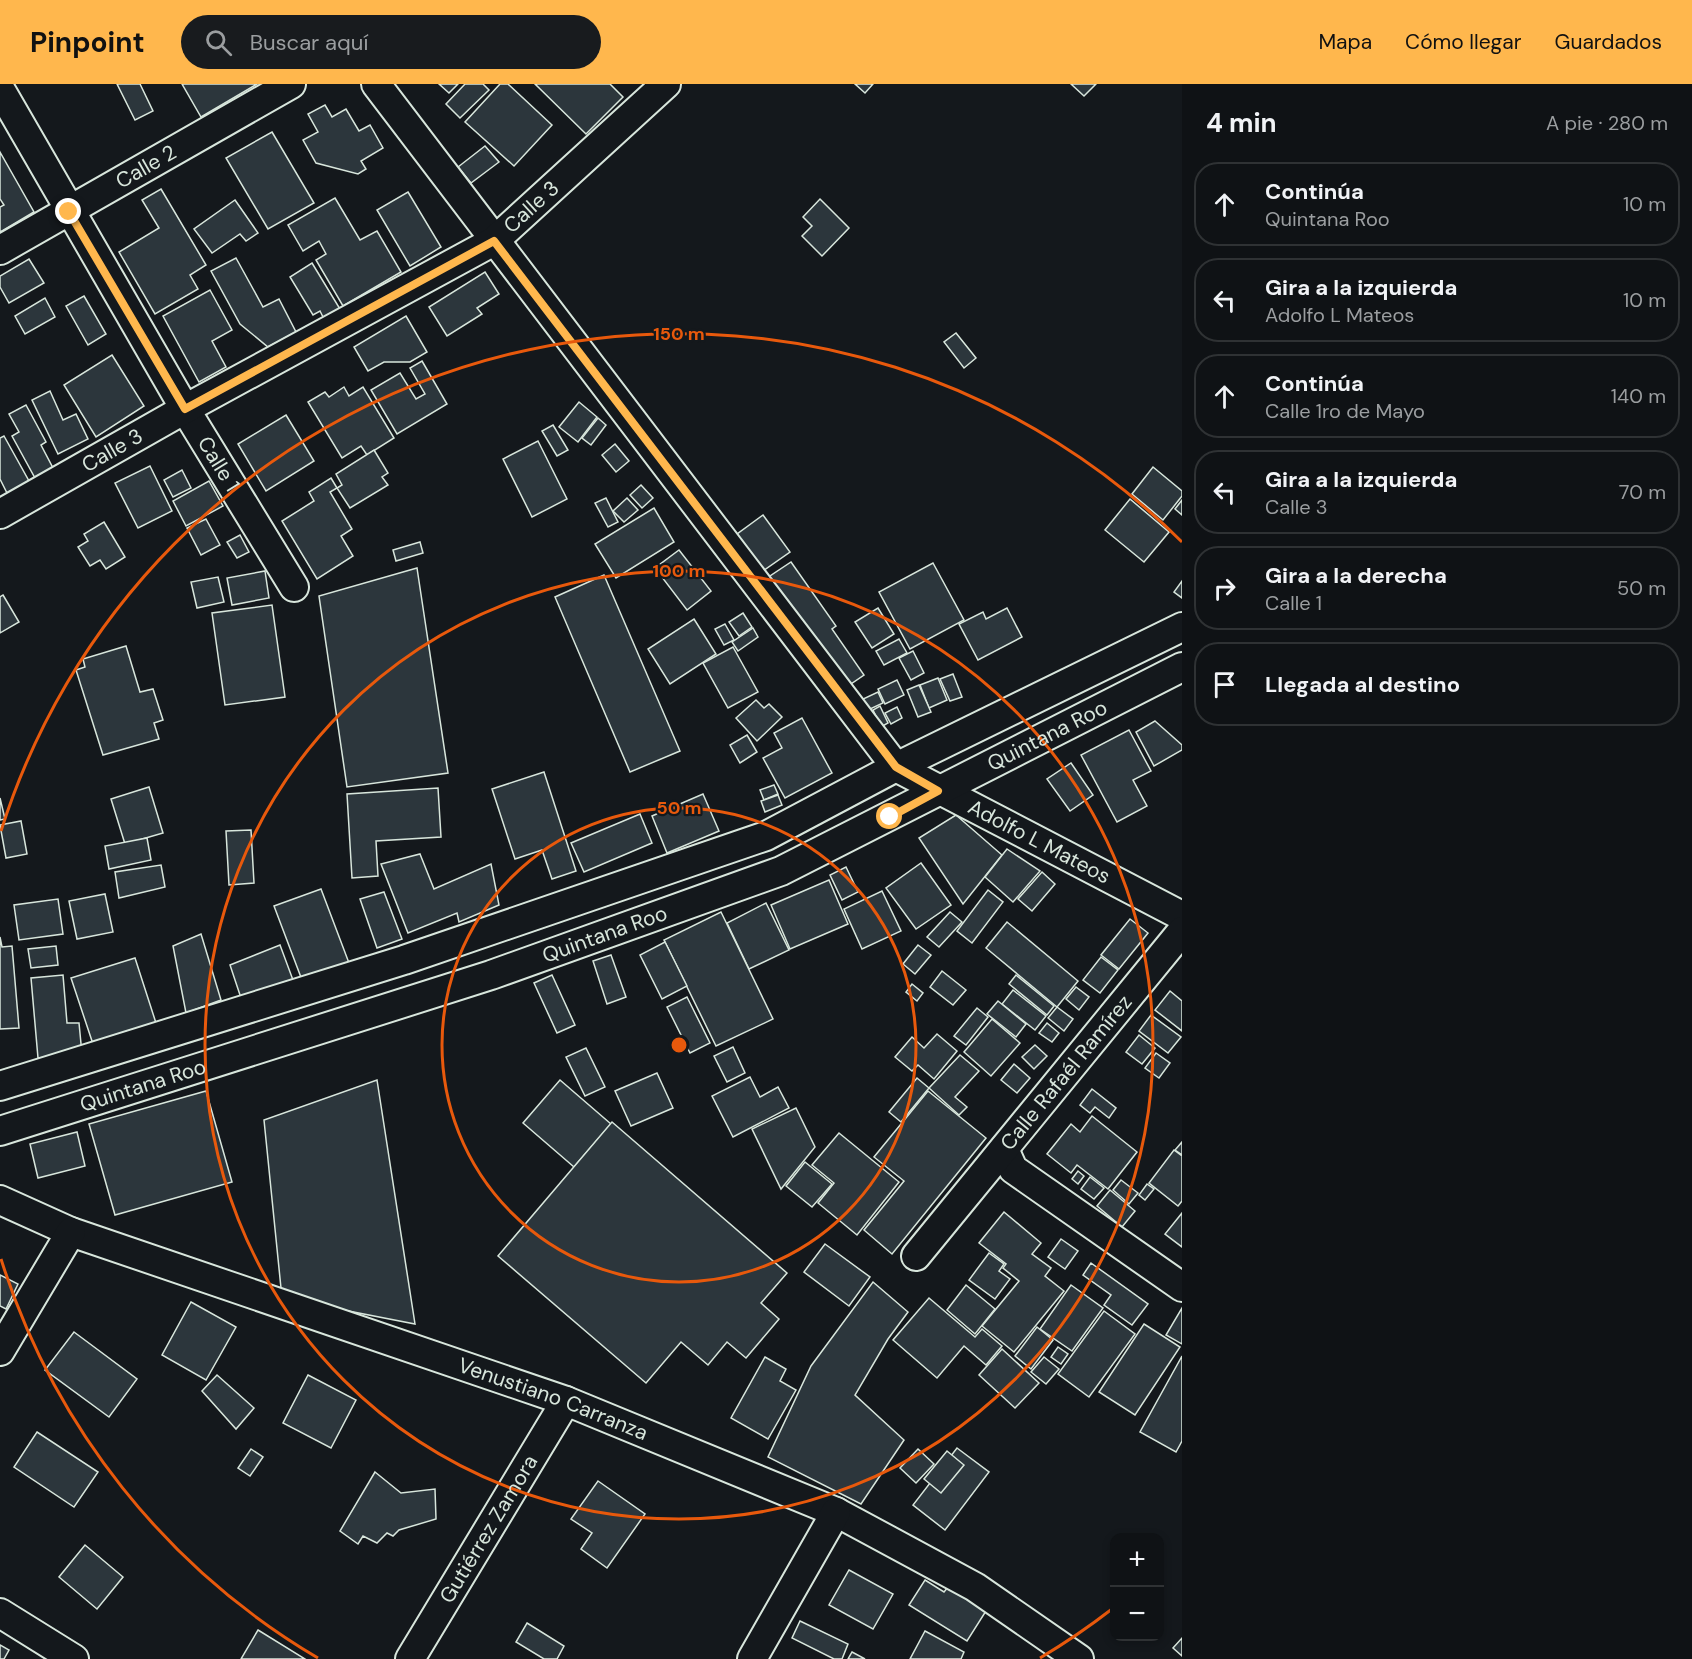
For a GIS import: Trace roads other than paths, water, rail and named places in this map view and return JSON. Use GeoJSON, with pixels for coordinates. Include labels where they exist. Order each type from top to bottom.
{"type":"FeatureCollection","features":[{"type":"Feature","properties":{"kind":"street","name":"Calle 2"},"geometry":{"type":"LineString","coordinates":[[0,250],[291,84]]}},
{"type":"Feature","properties":{"kind":"street"},"geometry":{"type":"LineString","coordinates":[[376,84],[896,767]]}},
{"type":"Feature","properties":{"kind":"street","name":"Calle 3"},"geometry":{"type":"LineString","coordinates":[[0,514],[185,409],[494,241],[666,84]]}},
{"type":"Feature","properties":{"kind":"street","name":"Calle 1"},"geometry":{"type":"LineString","coordinates":[[0,89],[69,212],[185,409],[294,587]]}},
{"type":"Feature","properties":{"kind":"street","name":"Quintana Roo"},"geometry":{"type":"LineString","coordinates":[[0,1086],[404,960],[766,836],[896,767],[1182,627]]}},
{"type":"Feature","properties":{"kind":"street","name":"Quintana Roo"},"geometry":{"type":"LineString","coordinates":[[0,1131],[491,975],[758,879],[791,866],[1182,667]]}},
{"type":"Feature","properties":{"kind":"street","name":"Adolfo L Mateos"},"geometry":{"type":"LineString","coordinates":[[896,767],[938,791],[1182,916]]}},
{"type":"Feature","properties":{"kind":"street","name":"Calle Rafaél Ramírez"},"geometry":{"type":"LineString","coordinates":[[1182,931],[1004,1149],[1013,1169],[1182,1287]]}},
{"type":"Feature","properties":{"kind":"street"},"geometry":{"type":"LineString","coordinates":[[916,1256],[1004,1149]]}},
{"type":"Feature","properties":{"kind":"street","name":"Venustiano Carranza"},"geometry":{"type":"LineString","coordinates":[[0,1200],[71,1232],[566,1401],[836,1512],[975,1587],[1070,1656]]}},
{"type":"Feature","properties":{"kind":"street"},"geometry":{"type":"LineString","coordinates":[[0,1351],[71,1232]]}},
{"type":"Feature","properties":{"kind":"street","name":"Gutiérrez Zamora"},"geometry":{"type":"LineString","coordinates":[[411,1659],[566,1401]]}},
{"type":"Feature","properties":{"kind":"street"},"geometry":{"type":"LineString","coordinates":[[752,1659],[836,1512]]}},
{"type":"Feature","properties":{"kind":"street"},"geometry":{"type":"LineString","coordinates":[[0,1613],[74,1659]]}}]}
